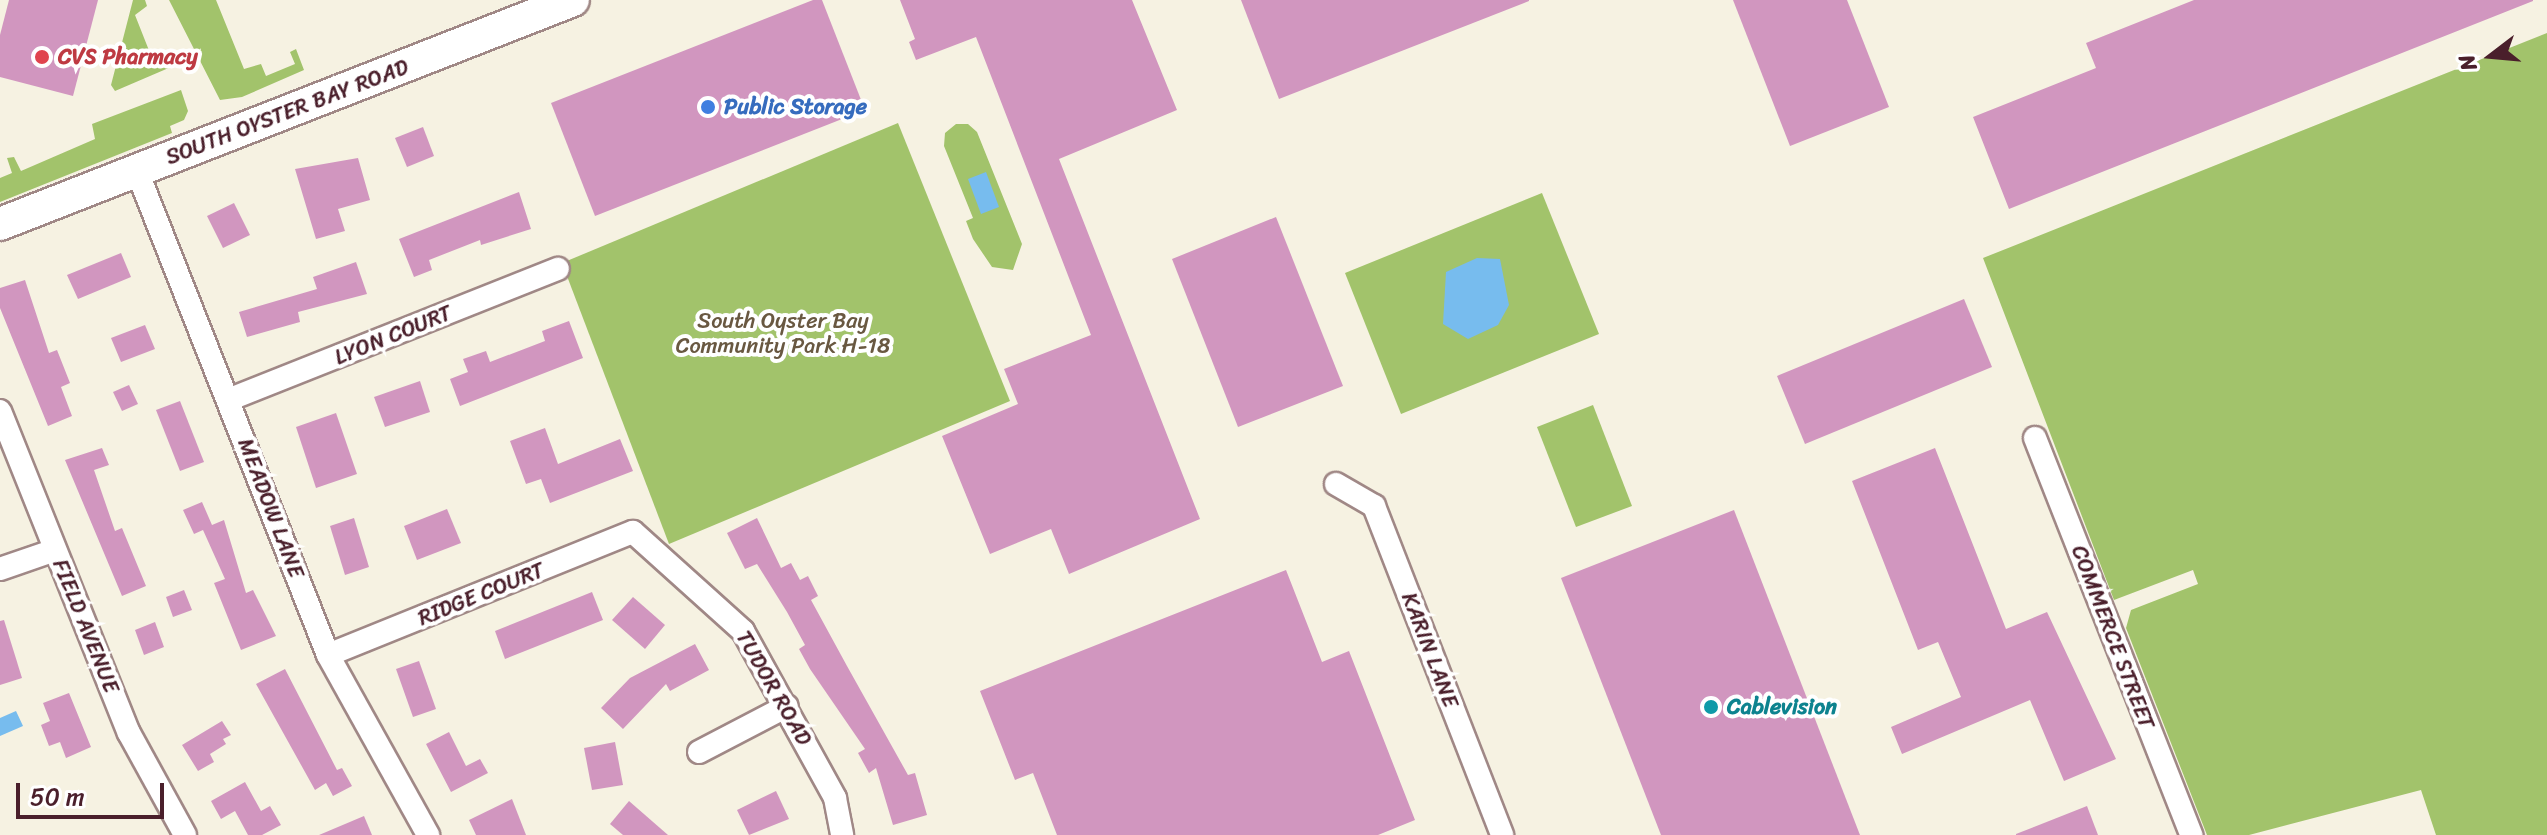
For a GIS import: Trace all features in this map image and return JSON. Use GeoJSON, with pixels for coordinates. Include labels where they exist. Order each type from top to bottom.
{"type":"FeatureCollection","features":[{"type":"Feature","properties":{"kind":"main road","name":"SOUTH OYSTER BAY ROAD"},"geometry":{"type":"LineString","coordinates":[[0,224],[573,0]]}},
{"type":"Feature","properties":{"kind":"street","name":"MEADOW LANE"},"geometry":{"type":"LineString","coordinates":[[137,171],[328,655],[428,835]]}},
{"type":"Feature","properties":{"kind":"street","name":"LYON COURT"},"geometry":{"type":"LineString","coordinates":[[228,400],[558,269]]}},
{"type":"Feature","properties":{"kind":"street","name":"FIELD AVENUE"},"geometry":{"type":"LineString","coordinates":[[0,411],[129,733],[185,835]]}},
{"type":"Feature","properties":{"kind":"street","name":"COMMERCE STREET"},"geometry":{"type":"LineString","coordinates":[[2035,438],[2191,835]]}},
{"type":"Feature","properties":{"kind":"street","name":"KARIN LANE"},"geometry":{"type":"LineString","coordinates":[[1336,484],[1374,506],[1502,835]]}},
{"type":"Feature","properties":{"kind":"street","name":"RIDGE COURT"},"geometry":{"type":"LineString","coordinates":[[328,655],[633,532]]}},
{"type":"Feature","properties":{"kind":"street","name":"TUDOR ROAD"},"geometry":{"type":"LineString","coordinates":[[633,532],[743,631],[835,798],[842,835]]}},
{"type":"Feature","properties":{"kind":"street"},"geometry":{"type":"LineString","coordinates":[[0,569],[55,550]]}},
{"type":"Feature","properties":{"kind":"street"},"geometry":{"type":"LineString","coordinates":[[699,752],[787,706]]}},
{"type":"Feature","properties":{"kind":"green space"},"geometry":{"type":"Polygon","coordinates":[[[133,0],[145,0],[147,6],[135,15],[150,53],[165,50],[171,67],[115,91],[111,85],[133,0]]]}},
{"type":"Feature","properties":{"kind":"green space"},"geometry":{"type":"Polygon","coordinates":[[[169,0],[216,0],[244,69],[261,64],[266,76],[295,64],[290,52],[296,49],[304,70],[242,97],[220,100],[169,0]]]}},
{"type":"Feature","properties":{"kind":"green space"},"geometry":{"type":"Polygon","coordinates":[[[2547,33],[2547,835],[2436,835],[2421,790],[2249,835],[2207,835],[2126,628],[2131,610],[2198,584],[2193,570],[2114,600],[1983,258],[2547,33]]]}},
{"type":"Feature","properties":{"kind":"green space"},"geometry":{"type":"Polygon","coordinates":[[[181,90],[188,111],[184,120],[170,126],[172,133],[0,202],[0,178],[12,173],[7,158],[14,157],[21,171],[95,139],[92,124],[181,90]]]}},
{"type":"Feature","properties":{"kind":"green space","name":"South Oyster Bay Community Park H-18"},"geometry":{"type":"Polygon","coordinates":[[[898,123],[1010,401],[669,544],[562,263],[898,123]]]}},
{"type":"Feature","properties":{"kind":"green space"},"geometry":{"type":"Polygon","coordinates":[[[956,124],[968,124],[977,132],[1022,244],[1013,270],[992,267],[973,239],[966,221],[973,218],[944,146],[945,133],[956,124]]]}},
{"type":"Feature","properties":{"kind":"green space"},"geometry":{"type":"Polygon","coordinates":[[[1542,193],[1599,334],[1401,414],[1345,273],[1542,193]]]}},
{"type":"Feature","properties":{"kind":"green space"},"geometry":{"type":"Polygon","coordinates":[[[1593,405],[1632,506],[1576,527],[1537,427],[1593,405]]]}},
{"type":"Feature","properties":{"kind":"water"},"geometry":{"type":"Polygon","coordinates":[[[986,172],[999,207],[981,214],[968,179],[986,172]]]}},
{"type":"Feature","properties":{"kind":"water"},"geometry":{"type":"Polygon","coordinates":[[[1477,258],[1500,259],[1509,305],[1498,325],[1468,339],[1443,324],[1446,272],[1477,258]]]}},
{"type":"Feature","properties":{"kind":"water"},"geometry":{"type":"Polygon","coordinates":[[[16,711],[23,726],[0,736],[0,718],[16,711]]]}},
{"type":"Feature","properties":{"kind":"building","name":"CVS Pharmacy"},"geometry":{"type":"Polygon","coordinates":[[[9,0],[98,0],[73,96],[0,77],[0,35],[9,0]]]}},
{"type":"Feature","properties":{"kind":"building","name":"Public Storage"},"geometry":{"type":"Polygon","coordinates":[[[813,0],[822,0],[865,110],[595,216],[551,103],[813,0]]]}},
{"type":"Feature","properties":{"kind":"building"},"geometry":{"type":"Polygon","coordinates":[[[900,0],[1132,0],[1177,110],[1059,159],[1200,519],[1069,574],[1051,529],[990,554],[942,436],[1018,404],[1004,369],[1091,335],[976,37],[916,60],[909,42],[915,39],[900,0]]]}},
{"type":"Feature","properties":{"kind":"building"},"geometry":{"type":"Polygon","coordinates":[[[1241,0],[1529,0],[1529,1],[1279,99],[1241,0]]]}},
{"type":"Feature","properties":{"kind":"building"},"geometry":{"type":"Polygon","coordinates":[[[1733,0],[1847,0],[1889,107],[1790,146],[1733,0]]]}},
{"type":"Feature","properties":{"kind":"building"},"geometry":{"type":"Polygon","coordinates":[[[2194,0],[2533,1],[2009,209],[1973,117],[2096,68],[2086,43],[2194,0]]]}},
{"type":"Feature","properties":{"kind":"building"},"geometry":{"type":"Polygon","coordinates":[[[423,127],[434,156],[407,167],[395,138],[423,127]]]}},
{"type":"Feature","properties":{"kind":"building"},"geometry":{"type":"Polygon","coordinates":[[[358,158],[370,200],[338,209],[345,231],[316,239],[295,169],[358,158]]]}},
{"type":"Feature","properties":{"kind":"building"},"geometry":{"type":"Polygon","coordinates":[[[519,192],[531,229],[481,245],[480,240],[429,260],[432,270],[414,277],[399,239],[519,192]]]}},
{"type":"Feature","properties":{"kind":"building"},"geometry":{"type":"Polygon","coordinates":[[[234,203],[250,235],[223,248],[207,216],[234,203]]]}},
{"type":"Feature","properties":{"kind":"building"},"geometry":{"type":"Polygon","coordinates":[[[1276,217],[1343,386],[1238,427],[1172,259],[1276,217]]]}},
{"type":"Feature","properties":{"kind":"building"},"geometry":{"type":"Polygon","coordinates":[[[121,253],[131,277],[78,299],[67,275],[121,253]]]}},
{"type":"Feature","properties":{"kind":"building"},"geometry":{"type":"Polygon","coordinates":[[[356,262],[367,294],[298,312],[300,322],[247,337],[239,312],[317,289],[313,277],[356,262]]]}},
{"type":"Feature","properties":{"kind":"building"},"geometry":{"type":"Polygon","coordinates":[[[25,280],[49,353],[57,350],[70,383],[61,387],[72,416],[48,426],[0,308],[0,288],[25,280]]]}},
{"type":"Feature","properties":{"kind":"building"},"geometry":{"type":"Polygon","coordinates":[[[1964,299],[1992,367],[1805,444],[1777,376],[1964,299]]]}},
{"type":"Feature","properties":{"kind":"building"},"geometry":{"type":"Polygon","coordinates":[[[569,321],[583,358],[460,406],[450,379],[468,372],[463,359],[486,351],[490,362],[545,341],[542,331],[569,321]]]}},
{"type":"Feature","properties":{"kind":"building"},"geometry":{"type":"Polygon","coordinates":[[[145,325],[155,349],[121,362],[111,338],[145,325]]]}},
{"type":"Feature","properties":{"kind":"building"},"geometry":{"type":"Polygon","coordinates":[[[420,381],[430,412],[385,427],[374,397],[420,381]]]}},
{"type":"Feature","properties":{"kind":"building"},"geometry":{"type":"Polygon","coordinates":[[[129,385],[138,404],[122,411],[113,392],[129,385]]]}},
{"type":"Feature","properties":{"kind":"building"},"geometry":{"type":"Polygon","coordinates":[[[180,401],[204,462],[180,471],[156,410],[180,401]]]}},
{"type":"Feature","properties":{"kind":"building"},"geometry":{"type":"Polygon","coordinates":[[[336,413],[357,474],[316,488],[296,427],[336,413]]]}},
{"type":"Feature","properties":{"kind":"building"},"geometry":{"type":"Polygon","coordinates":[[[545,428],[558,464],[620,439],[633,471],[550,503],[541,479],[526,484],[510,441],[545,428]]]}},
{"type":"Feature","properties":{"kind":"building"},"geometry":{"type":"Polygon","coordinates":[[[102,448],[109,465],[94,470],[115,531],[122,528],[146,586],[122,596],[65,460],[102,448]]]}},
{"type":"Feature","properties":{"kind":"building"},"geometry":{"type":"Polygon","coordinates":[[[1935,448],[2006,629],[2047,612],[2116,759],[2064,781],[2030,700],[1902,754],[1891,727],[1961,697],[1938,642],[1918,650],[1852,481],[1935,448]]]}},
{"type":"Feature","properties":{"kind":"building"},"geometry":{"type":"Polygon","coordinates":[[[202,502],[212,525],[224,520],[246,593],[253,590],[276,636],[241,650],[214,583],[225,579],[203,530],[194,534],[183,510],[202,502]]]}},
{"type":"Feature","properties":{"kind":"building"},"geometry":{"type":"Polygon","coordinates":[[[447,509],[461,543],[417,560],[404,526],[447,509]]]}},
{"type":"Feature","properties":{"kind":"building","name":"Cablevision"},"geometry":{"type":"Polygon","coordinates":[[[1734,510],[1860,835],[1661,835],[1561,578],[1734,510]]]}},
{"type":"Feature","properties":{"kind":"building"},"geometry":{"type":"Polygon","coordinates":[[[354,518],[369,567],[345,575],[330,526],[354,518]]]}},
{"type":"Feature","properties":{"kind":"building"},"geometry":{"type":"Polygon","coordinates":[[[757,518],[781,568],[791,563],[800,580],[808,576],[818,596],[811,600],[908,775],[915,773],[927,815],[893,825],[876,768],[869,773],[858,753],[865,749],[810,669],[799,649],[805,645],[787,612],[757,564],[745,569],[727,533],[757,518]]]}},
{"type":"Feature","properties":{"kind":"building"},"geometry":{"type":"Polygon","coordinates":[[[1286,570],[1322,662],[1349,651],[1415,820],[1378,835],[1057,835],[1033,773],[1015,780],[980,691],[1286,570]]]}},
{"type":"Feature","properties":{"kind":"building"},"geometry":{"type":"Polygon","coordinates":[[[184,590],[192,610],[173,617],[166,597],[184,590]]]}},
{"type":"Feature","properties":{"kind":"building"},"geometry":{"type":"Polygon","coordinates":[[[592,592],[603,620],[505,659],[495,631],[592,592]]]}},
{"type":"Feature","properties":{"kind":"building"},"geometry":{"type":"Polygon","coordinates":[[[633,597],[665,625],[645,649],[612,620],[633,597]]]}},
{"type":"Feature","properties":{"kind":"building"},"geometry":{"type":"Polygon","coordinates":[[[4,620],[22,678],[0,685],[0,621],[4,620]]]}},
{"type":"Feature","properties":{"kind":"building"},"geometry":{"type":"Polygon","coordinates":[[[155,622],[164,647],[144,655],[135,630],[155,622]]]}},
{"type":"Feature","properties":{"kind":"building"},"geometry":{"type":"Polygon","coordinates":[[[695,644],[709,670],[670,691],[666,684],[623,729],[601,708],[630,678],[695,644]]]}},
{"type":"Feature","properties":{"kind":"building"},"geometry":{"type":"Polygon","coordinates":[[[419,661],[436,709],[413,717],[396,669],[419,661]]]}},
{"type":"Feature","properties":{"kind":"building"},"geometry":{"type":"Polygon","coordinates":[[[285,669],[337,770],[342,768],[352,786],[333,796],[326,783],[315,790],[256,684],[285,669]]]}},
{"type":"Feature","properties":{"kind":"building"},"geometry":{"type":"Polygon","coordinates":[[[69,693],[91,747],[66,758],[60,742],[49,746],[41,725],[50,721],[43,703],[69,693]]]}},
{"type":"Feature","properties":{"kind":"building"},"geometry":{"type":"Polygon","coordinates":[[[222,721],[231,735],[223,739],[226,744],[210,754],[214,762],[198,771],[182,745],[222,721]]]}},
{"type":"Feature","properties":{"kind":"building"},"geometry":{"type":"Polygon","coordinates":[[[449,732],[466,766],[480,759],[488,773],[451,792],[426,744],[449,732]]]}},
{"type":"Feature","properties":{"kind":"building"},"geometry":{"type":"Polygon","coordinates":[[[615,742],[623,785],[592,790],[584,748],[615,742]]]}},
{"type":"Feature","properties":{"kind":"building"},"geometry":{"type":"Polygon","coordinates":[[[245,782],[261,811],[270,806],[281,825],[262,835],[248,835],[235,811],[221,819],[211,801],[245,782]]]}},
{"type":"Feature","properties":{"kind":"building"},"geometry":{"type":"Polygon","coordinates":[[[776,791],[789,819],[749,835],[737,810],[776,791]]]}},
{"type":"Feature","properties":{"kind":"building"},"geometry":{"type":"Polygon","coordinates":[[[512,799],[526,835],[476,835],[469,820],[512,799]]]}},
{"type":"Feature","properties":{"kind":"building"},"geometry":{"type":"Polygon","coordinates":[[[629,801],[668,835],[623,835],[610,824],[629,801]]]}},
{"type":"Feature","properties":{"kind":"building"},"geometry":{"type":"Polygon","coordinates":[[[2087,806],[2098,835],[2016,835],[2016,834],[2087,806]]]}},
{"type":"Feature","properties":{"kind":"building"},"geometry":{"type":"Polygon","coordinates":[[[364,816],[372,835],[319,835],[364,816]]]}},
{"type":"Feature","properties":{"kind":"place","name":"CVS Pharmacy"},"geometry":{"type":"Point","coordinates":[42,57]}},
{"type":"Feature","properties":{"kind":"place","name":"Public Storage"},"geometry":{"type":"Point","coordinates":[708,107]}},
{"type":"Feature","properties":{"kind":"place","name":"Cablevision"},"geometry":{"type":"Point","coordinates":[1711,707]}}]}
